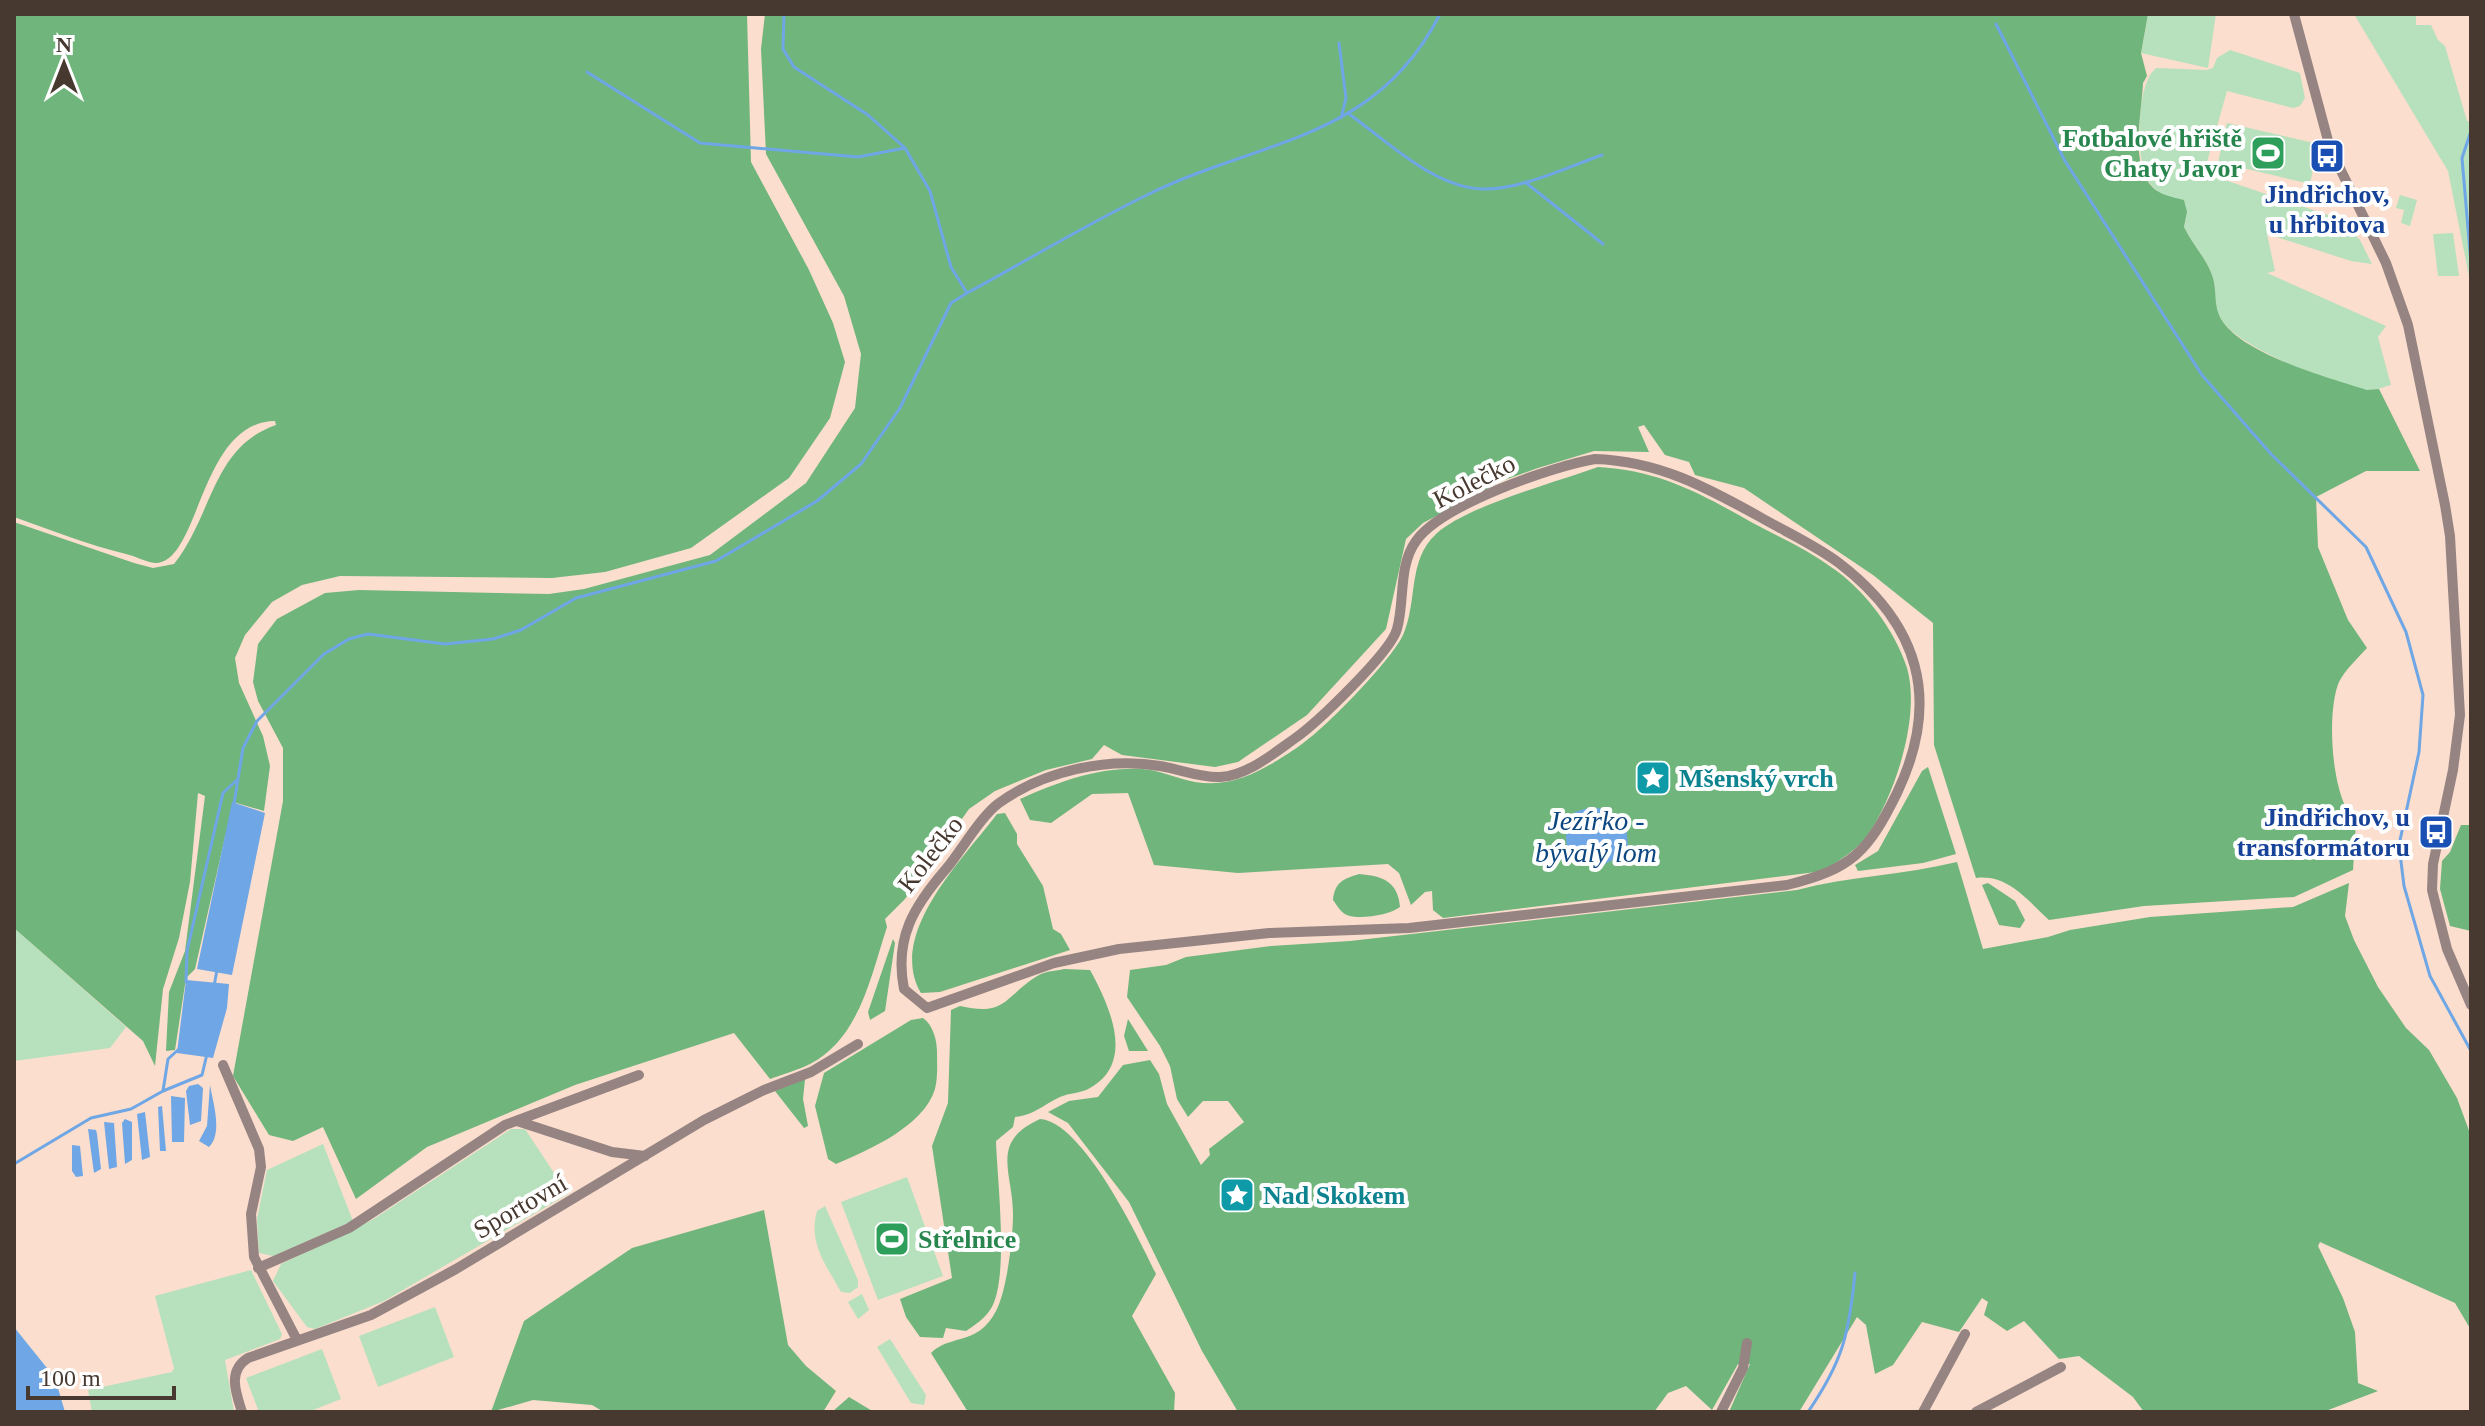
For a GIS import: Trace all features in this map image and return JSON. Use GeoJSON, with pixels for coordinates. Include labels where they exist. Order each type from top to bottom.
{"type":"FeatureCollection","features":[{"type":"Feature","properties":{"kind":"street"},"geometry":{"type":"LineString","coordinates":[[2294,14],[2330,148],[2386,263],[2408,325],[2448,520],[2460,715],[2453,770],[2433,864],[2432,890],[2447,949],[2471,1005]]}},
{"type":"Feature","properties":{"kind":"street","name":"Kolečko"},"geometry":{"type":"LineString","coordinates":[[1595,459],[1646,465],[1691,479],[1839,563],[1894,616],[1907,640],[1914,667],[1920,700],[1918,744],[1868,847],[1821,877],[1787,885],[1409,928],[1239,935],[1109,951],[1054,963],[927,1008],[904,989],[901,960],[915,906],[997,804],[1054,777],[1097,764],[1158,765],[1221,777],[1244,772],[1296,738],[1340,697],[1396,633],[1405,568],[1423,533],[1490,493],[1541,473],[1595,459]]}},
{"type":"Feature","properties":{"kind":"street","name":"Sportovní"},"geometry":{"type":"LineString","coordinates":[[242,1412],[235,1390],[237,1366],[248,1358],[371,1315],[456,1269],[704,1120],[764,1090],[811,1072],[858,1044]]}},
{"type":"Feature","properties":{"kind":"street"},"geometry":{"type":"LineString","coordinates":[[223,1065],[259,1149],[261,1167],[250,1227],[258,1268],[297,1340]]}},
{"type":"Feature","properties":{"kind":"street"},"geometry":{"type":"LineString","coordinates":[[258,1268],[349,1228],[505,1125],[639,1075]]}},
{"type":"Feature","properties":{"kind":"street"},"geometry":{"type":"LineString","coordinates":[[517,1121],[612,1152],[645,1156]]}},
{"type":"Feature","properties":{"kind":"street"},"geometry":{"type":"LineString","coordinates":[[1923,1412],[1965,1334]]}},
{"type":"Feature","properties":{"kind":"street"},"geometry":{"type":"LineString","coordinates":[[1721,1412],[1743,1368],[1747,1343]]}},
{"type":"Feature","properties":{"kind":"street"},"geometry":{"type":"LineString","coordinates":[[1976,1412],[2061,1367]]}},
{"type":"Feature","properties":{"kind":"green space"},"geometry":{"type":"Polygon","coordinates":[[[14,14],[747,14],[751,162],[809,270],[833,323],[845,362],[830,418],[789,478],[691,548],[605,572],[552,578],[340,576],[302,585],[272,602],[245,635],[235,658],[239,683],[263,736],[270,766],[264,811],[233,802],[195,969],[186,978],[175,1050],[166,1051],[169,992],[185,951],[205,796],[198,793],[190,882],[179,938],[163,989],[155,1066],[143,1041],[14,928],[14,522],[153,568],[174,564],[187,545],[226,466],[255,435],[276,425],[275,421],[250,427],[231,444],[215,467],[182,541],[170,557],[155,563],[14,517],[14,14]]]}},
{"type":"Feature","properties":{"kind":"green space"},"geometry":{"type":"Polygon","coordinates":[[[765,14],[2148,14],[2141,53],[2147,76],[2143,83],[2139,126],[2143,171],[2149,183],[2159,192],[2184,200],[2187,212],[2184,227],[2212,275],[2217,310],[2223,322],[2250,345],[2289,364],[2367,390],[2379,389],[2420,471],[2366,471],[2316,497],[2318,547],[2348,620],[2367,648],[2339,682],[2333,713],[2336,776],[2341,795],[2356,822],[2353,870],[2294,897],[2144,906],[2049,920],[2007,884],[1976,878],[1934,745],[1933,623],[1873,575],[1744,488],[1695,475],[1689,462],[1665,455],[1644,425],[1638,427],[1649,452],[1594,451],[1538,468],[1502,481],[1423,523],[1406,539],[1386,629],[1307,715],[1238,762],[1215,767],[1122,755],[1104,745],[1092,759],[1046,770],[995,791],[969,809],[905,899],[885,919],[887,927],[875,965],[852,1022],[827,1053],[810,1064],[770,1079],[734,1033],[575,1085],[427,1147],[356,1199],[323,1127],[293,1141],[269,1135],[233,1076],[283,801],[283,748],[258,701],[253,682],[258,644],[277,619],[325,593],[359,590],[549,594],[584,589],[710,555],[806,483],[855,408],[861,354],[844,296],[766,154],[761,49],[765,14]]]}},
{"type":"Feature","properties":{"kind":"green space"},"geometry":{"type":"Polygon","coordinates":[[[2148,14],[2216,14],[2208,68],[2141,53],[2148,14]]]}},
{"type":"Feature","properties":{"kind":"green space"},"geometry":{"type":"Polygon","coordinates":[[[2354,14],[2416,14],[2416,25],[2431,25],[2438,40],[2445,46],[2467,121],[2471,122],[2471,286],[2448,171],[2354,14]]]}},
{"type":"Feature","properties":{"kind":"green space"},"geometry":{"type":"Polygon","coordinates":[[[2230,50],[2300,73],[2305,98],[2300,106],[2293,108],[2227,91],[2205,169],[2216,177],[2340,219],[2360,240],[2372,264],[2351,261],[2267,234],[2275,271],[2267,273],[2386,326],[2378,337],[2391,385],[2367,390],[2334,382],[2268,354],[2233,332],[2219,316],[2212,275],[2184,227],[2187,212],[2148,181],[2141,156],[2140,122],[2144,89],[2149,77],[2156,68],[2213,68],[2217,58],[2230,50]]]}},
{"type":"Feature","properties":{"kind":"green space","name":"Fotbalové hřiště Chaty Javor"},"geometry":{"type":"Polygon","coordinates":[[[2227,123],[2318,144],[2310,184],[2218,162],[2227,123]]]}},
{"type":"Feature","properties":{"kind":"green space"},"geometry":{"type":"Polygon","coordinates":[[[2400,195],[2417,200],[2410,226],[2401,223],[2404,210],[2396,208],[2400,195]]]}},
{"type":"Feature","properties":{"kind":"green space"},"geometry":{"type":"Polygon","coordinates":[[[2453,233],[2459,276],[2438,276],[2433,234],[2453,233]]]}},
{"type":"Feature","properties":{"kind":"green space"},"geometry":{"type":"Polygon","coordinates":[[[1598,467],[1640,473],[1678,485],[1812,554],[1855,587],[1895,639],[1907,668],[1911,709],[1896,778],[1867,836],[1853,851],[1824,871],[1443,918],[1433,910],[1432,891],[1425,892],[1411,905],[1399,873],[1388,864],[1238,873],[1154,865],[1128,793],[1092,794],[1051,823],[1030,820],[1020,799],[1080,776],[1111,770],[1142,769],[1195,782],[1223,782],[1248,776],[1283,757],[1337,713],[1396,647],[1408,622],[1421,557],[1436,534],[1490,504],[1598,467]]]}},
{"type":"Feature","properties":{"kind":"green space"},"geometry":{"type":"Polygon","coordinates":[[[1928,767],[1956,854],[1923,863],[1858,871],[1855,865],[1878,851],[1922,771],[1928,767]]]}},
{"type":"Feature","properties":{"kind":"green space"},"geometry":{"type":"Polygon","coordinates":[[[1005,813],[1017,834],[1017,844],[1043,886],[1053,929],[1061,934],[1070,950],[940,992],[921,993],[913,970],[913,946],[921,922],[949,874],[997,814],[1005,813]]]}},
{"type":"Feature","properties":{"kind":"green space"},"geometry":{"type":"Polygon","coordinates":[[[2461,825],[2471,825],[2471,931],[2450,926],[2440,889],[2442,861],[2450,852],[2461,825]]]}},
{"type":"Feature","properties":{"kind":"green space"},"geometry":{"type":"Polygon","coordinates":[[[1957,862],[1983,949],[2150,917],[2293,907],[2349,883],[2345,916],[2354,940],[2378,987],[2406,1028],[2429,1050],[2457,1098],[2471,1136],[2471,1330],[2455,1303],[2320,1242],[2318,1246],[2343,1298],[2355,1332],[2358,1383],[2378,1391],[2323,1412],[2144,1412],[2133,1397],[2079,1356],[2059,1359],[2024,1321],[2007,1331],[1984,1315],[1988,1302],[1982,1298],[1959,1332],[1922,1322],[1893,1365],[1875,1374],[1866,1325],[1857,1317],[1799,1412],[1729,1412],[1750,1364],[1738,1364],[1712,1410],[1686,1386],[1668,1393],[1654,1412],[1238,1412],[1202,1351],[1129,1202],[1068,1123],[1048,1112],[1069,1101],[1098,1097],[1123,1065],[1150,1060],[1159,1074],[1167,1104],[1201,1165],[1210,1155],[1209,1149],[1244,1122],[1228,1101],[1203,1101],[1188,1117],[1177,1099],[1170,1066],[1160,1046],[1127,997],[1130,970],[1166,965],[1186,957],[1271,946],[1350,941],[1797,890],[1957,862]]]}},
{"type":"Feature","properties":{"kind":"green space"},"geometry":{"type":"Polygon","coordinates":[[[1359,874],[1375,876],[1392,886],[1400,907],[1366,917],[1343,913],[1333,900],[1336,889],[1344,880],[1359,874]]]}},
{"type":"Feature","properties":{"kind":"green space"},"geometry":{"type":"Polygon","coordinates":[[[1988,883],[2015,901],[2025,920],[2020,928],[1999,925],[1982,885],[1988,883]]]}},
{"type":"Feature","properties":{"kind":"green space"},"geometry":{"type":"Polygon","coordinates":[[[14,928],[126,1027],[110,1048],[14,1061],[14,928]]]}},
{"type":"Feature","properties":{"kind":"green space"},"geometry":{"type":"Polygon","coordinates":[[[893,939],[895,943],[885,1011],[870,1020],[868,1012],[893,939]]]}},
{"type":"Feature","properties":{"kind":"green space"},"geometry":{"type":"Polygon","coordinates":[[[1064,969],[1090,970],[1097,983],[1114,1032],[1112,1063],[1104,1077],[1090,1088],[1060,1097],[1033,1112],[1015,1117],[1013,1127],[996,1141],[1001,1254],[996,1296],[988,1313],[966,1331],[946,1328],[943,1338],[920,1337],[906,1317],[900,1299],[952,1278],[932,1146],[948,1103],[951,1010],[960,1006],[975,1009],[996,1007],[1039,975],[1064,969]]]}},
{"type":"Feature","properties":{"kind":"green space"},"geometry":{"type":"Polygon","coordinates":[[[923,1018],[932,1029],[937,1047],[936,1084],[929,1102],[908,1125],[879,1144],[836,1164],[828,1159],[815,1106],[824,1073],[911,1020],[923,1018]]]}},
{"type":"Feature","properties":{"kind":"green space"},"geometry":{"type":"Polygon","coordinates":[[[1128,1019],[1148,1051],[1129,1051],[1124,1036],[1128,1019]]]}},
{"type":"Feature","properties":{"kind":"green space"},"geometry":{"type":"Polygon","coordinates":[[[805,1079],[803,1099],[808,1126],[804,1128],[775,1091],[805,1079]]]}},
{"type":"Feature","properties":{"kind":"green space"},"geometry":{"type":"Polygon","coordinates":[[[1040,1119],[1057,1125],[1074,1139],[1091,1160],[1123,1209],[1156,1274],[1132,1316],[1175,1393],[1174,1412],[968,1412],[931,1353],[981,1330],[996,1311],[1006,1277],[1012,1236],[1009,1148],[1024,1128],[1040,1119]]]}},
{"type":"Feature","properties":{"kind":"green space"},"geometry":{"type":"Polygon","coordinates":[[[511,1129],[525,1129],[568,1194],[384,1301],[315,1329],[307,1327],[273,1281],[281,1264],[372,1220],[511,1129]]]}},
{"type":"Feature","properties":{"kind":"green space"},"geometry":{"type":"Polygon","coordinates":[[[323,1144],[353,1221],[273,1256],[259,1253],[257,1219],[267,1170],[323,1144]]]}},
{"type":"Feature","properties":{"kind":"green space","name":"Střelnice"},"geometry":{"type":"Polygon","coordinates":[[[907,1177],[943,1276],[878,1300],[841,1202],[907,1177]]]}},
{"type":"Feature","properties":{"kind":"green space"},"geometry":{"type":"Polygon","coordinates":[[[825,1206],[858,1280],[858,1287],[850,1293],[841,1292],[817,1244],[817,1211],[825,1206]]]}},
{"type":"Feature","properties":{"kind":"green space"},"geometry":{"type":"Polygon","coordinates":[[[764,1210],[788,1345],[806,1366],[836,1391],[823,1412],[604,1412],[592,1405],[533,1400],[491,1412],[524,1321],[632,1248],[764,1210]]]}},
{"type":"Feature","properties":{"kind":"green space"},"geometry":{"type":"Polygon","coordinates":[[[251,1270],[282,1334],[280,1339],[225,1360],[234,1412],[92,1412],[88,1390],[172,1372],[174,1368],[155,1296],[251,1270]]]}},
{"type":"Feature","properties":{"kind":"green space"},"geometry":{"type":"Polygon","coordinates":[[[862,1294],[869,1310],[858,1319],[848,1302],[862,1294]]]}},
{"type":"Feature","properties":{"kind":"green space"},"geometry":{"type":"Polygon","coordinates":[[[435,1307],[454,1357],[378,1387],[359,1336],[435,1307]]]}},
{"type":"Feature","properties":{"kind":"green space"},"geometry":{"type":"Polygon","coordinates":[[[890,1339],[926,1395],[924,1405],[911,1403],[877,1347],[890,1339]]]}},
{"type":"Feature","properties":{"kind":"green space"},"geometry":{"type":"Polygon","coordinates":[[[322,1349],[341,1399],[308,1412],[259,1412],[246,1378],[322,1349]]]}},
{"type":"Feature","properties":{"kind":"green space"},"geometry":{"type":"Polygon","coordinates":[[[849,1397],[874,1412],[832,1412],[849,1397]]]}},
{"type":"Feature","properties":{"kind":"water"},"geometry":{"type":"Polygon","coordinates":[[[232,802],[265,813],[232,975],[197,969],[232,802]]]}},
{"type":"Feature","properties":{"kind":"water","name":"Jezírko - bývalý lom"},"geometry":{"type":"Polygon","coordinates":[[[1591,807],[1609,810],[1626,825],[1628,845],[1617,858],[1596,868],[1580,862],[1567,850],[1566,835],[1575,812],[1591,807]]]}},
{"type":"Feature","properties":{"kind":"water"},"geometry":{"type":"Polygon","coordinates":[[[186,980],[229,984],[227,1008],[213,1058],[177,1053],[186,980]]]}},
{"type":"Feature","properties":{"kind":"water"},"geometry":{"type":"Polygon","coordinates":[[[198,1084],[203,1088],[201,1121],[190,1125],[186,1091],[189,1086],[198,1084]]]}},
{"type":"Feature","properties":{"kind":"water"},"geometry":{"type":"Polygon","coordinates":[[[210,1085],[216,1126],[209,1147],[199,1141],[207,1126],[210,1085]]]}},
{"type":"Feature","properties":{"kind":"water"},"geometry":{"type":"Polygon","coordinates":[[[171,1096],[185,1098],[184,1142],[172,1142],[171,1096]]]}},
{"type":"Feature","properties":{"kind":"water"},"geometry":{"type":"Polygon","coordinates":[[[162,1106],[166,1151],[160,1151],[158,1107],[162,1106]]]}},
{"type":"Feature","properties":{"kind":"water"},"geometry":{"type":"Polygon","coordinates":[[[145,1112],[150,1157],[142,1160],[137,1114],[145,1112]]]}},
{"type":"Feature","properties":{"kind":"water"},"geometry":{"type":"Polygon","coordinates":[[[125,1119],[132,1122],[132,1160],[125,1164],[122,1123],[125,1119]]]}},
{"type":"Feature","properties":{"kind":"water"},"geometry":{"type":"Polygon","coordinates":[[[104,1122],[114,1123],[117,1167],[109,1169],[104,1122]]]}},
{"type":"Feature","properties":{"kind":"water"},"geometry":{"type":"Polygon","coordinates":[[[88,1129],[96,1130],[97,1134],[101,1169],[94,1173],[88,1129]]]}},
{"type":"Feature","properties":{"kind":"water"},"geometry":{"type":"Polygon","coordinates":[[[72,1145],[80,1146],[83,1176],[76,1177],[72,1171],[72,1145]]]}},
{"type":"Feature","properties":{"kind":"water"},"geometry":{"type":"Polygon","coordinates":[[[14,1327],[55,1378],[65,1412],[14,1412],[14,1327]]]}},
{"type":"Feature","properties":{"kind":"waterway"},"geometry":{"type":"LineString","coordinates":[[234,804],[243,748],[257,721],[324,654],[349,639],[368,634],[445,644],[493,639],[521,630],[576,598],[716,561],[817,501],[861,464],[900,408],[951,303],[967,293],[951,267],[930,191],[905,148],[868,115],[794,67],[783,49],[784,14]]}},
{"type":"Feature","properties":{"kind":"waterway"},"geometry":{"type":"LineString","coordinates":[[967,293],[1149,194],[1312,131],[1349,112],[1383,88],[1414,56],[1440,14]]}},
{"type":"Feature","properties":{"kind":"waterway"},"geometry":{"type":"LineString","coordinates":[[1996,24],[2065,161],[2202,375],[2271,454],[2366,547],[2406,632],[2423,695],[2419,752],[2399,845],[2404,886],[2430,976],[2471,1051]]}},
{"type":"Feature","properties":{"kind":"waterway"},"geometry":{"type":"LineString","coordinates":[[1339,43],[1346,98],[1341,118]]}},
{"type":"Feature","properties":{"kind":"waterway"},"geometry":{"type":"LineString","coordinates":[[587,72],[700,143],[858,157],[905,148]]}},
{"type":"Feature","properties":{"kind":"waterway"},"geometry":{"type":"LineString","coordinates":[[1349,114],[1429,172],[1465,187],[1512,186],[1602,155]]}},
{"type":"Feature","properties":{"kind":"waterway"},"geometry":{"type":"LineString","coordinates":[[2471,131],[2462,158],[2471,263]]}},
{"type":"Feature","properties":{"kind":"waterway"},"geometry":{"type":"LineString","coordinates":[[1525,182],[1603,244]]}},
{"type":"Feature","properties":{"kind":"waterway"},"geometry":{"type":"LineString","coordinates":[[186,982],[187,951],[223,793],[237,780]]}},
{"type":"Feature","properties":{"kind":"waterway"},"geometry":{"type":"LineString","coordinates":[[214,986],[217,970]]}},
{"type":"Feature","properties":{"kind":"waterway"},"geometry":{"type":"LineString","coordinates":[[14,1164],[91,1118],[131,1109],[163,1091],[168,1059],[179,1049]]}},
{"type":"Feature","properties":{"kind":"waterway"},"geometry":{"type":"LineString","coordinates":[[163,1091],[202,1075],[207,1054]]}},
{"type":"Feature","properties":{"kind":"waterway"},"geometry":{"type":"LineString","coordinates":[[1808,1412],[1837,1362],[1847,1330],[1855,1273]]}},
{"type":"Feature","properties":{"kind":"place","name":"Fotbalové hřiště Chaty Javor"},"geometry":{"type":"Point","coordinates":[2268,153]}},
{"type":"Feature","properties":{"kind":"place","name":"Jindřichov, u hřbitova"},"geometry":{"type":"Point","coordinates":[2327,156]}},
{"type":"Feature","properties":{"kind":"place","name":"Mšenský vrch"},"geometry":{"type":"Point","coordinates":[1653,778]}},
{"type":"Feature","properties":{"kind":"place","name":"Jindřichov, u transformátoru"},"geometry":{"type":"Point","coordinates":[2436,832]}},
{"type":"Feature","properties":{"kind":"place","name":"Nad Skokem"},"geometry":{"type":"Point","coordinates":[1237,1195]}},
{"type":"Feature","properties":{"kind":"place","name":"Střelnice"},"geometry":{"type":"Point","coordinates":[892,1239]}}]}
